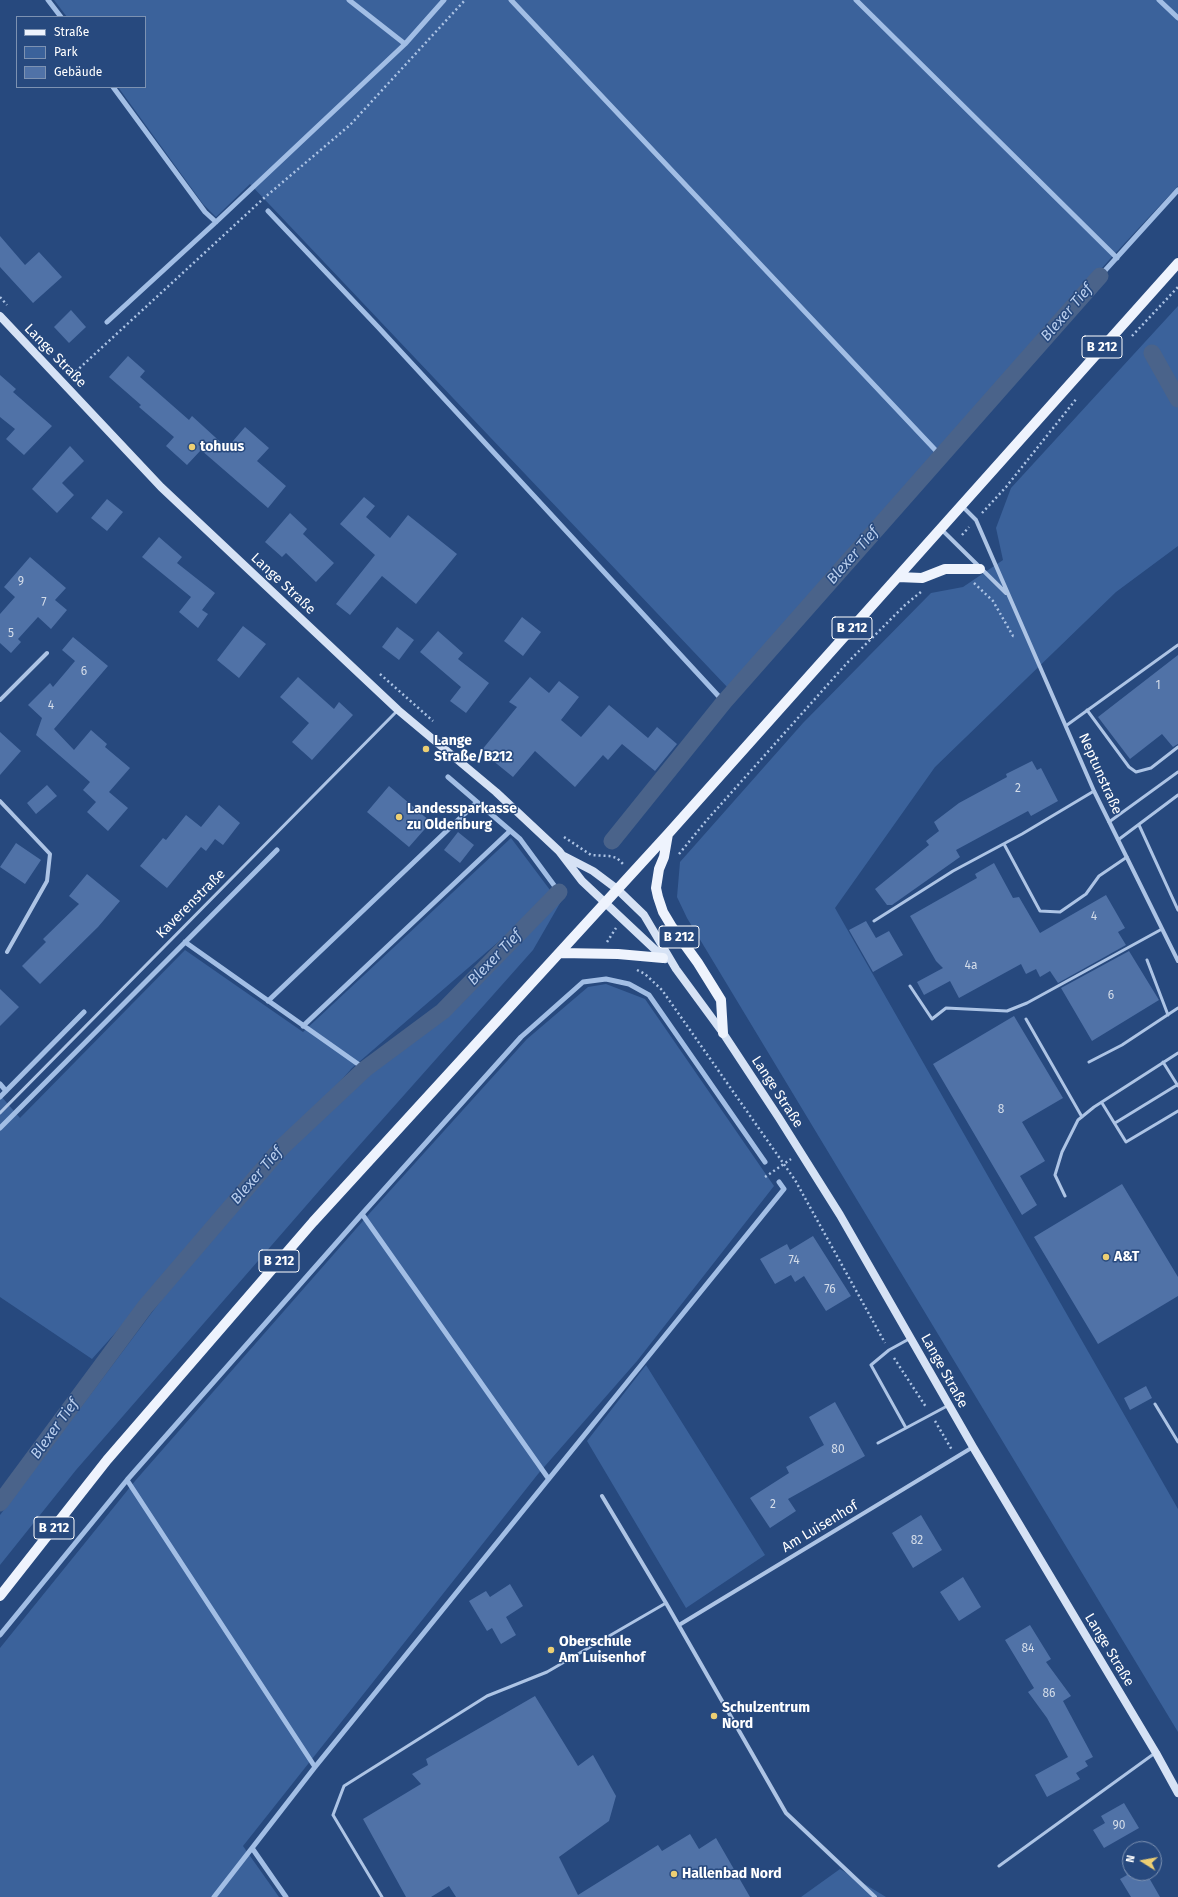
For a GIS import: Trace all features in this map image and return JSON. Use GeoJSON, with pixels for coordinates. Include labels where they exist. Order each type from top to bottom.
{"type":"FeatureCollection","features":[{"type":"Feature","properties":{"kind":"main road","name":"B 212"},"geometry":{"type":"LineString","coordinates":[[0,1596],[107,1460],[313,1222],[560,953],[603,903],[668,834],[1178,263]]}},
{"type":"Feature","properties":{"kind":"main road"},"geometry":{"type":"LineString","coordinates":[[898,577],[922,578],[945,569],[980,569]]}},
{"type":"Feature","properties":{"kind":"main road","name":"B 212"},"geometry":{"type":"LineString","coordinates":[[668,834],[664,857],[659,869],[657,882],[658,897],[663,912],[672,927],[698,963],[721,1000],[723,1033]]}},
{"type":"Feature","properties":{"kind":"main road","name":"B 212"},"geometry":{"type":"LineString","coordinates":[[560,953],[618,954],[663,958]]}},
{"type":"Feature","properties":{"kind":"street","name":"Lange Straße"},"geometry":{"type":"LineString","coordinates":[[0,316],[161,487],[398,710],[496,792],[564,856],[582,881],[603,903],[676,969]]}},
{"type":"Feature","properties":{"kind":"street","name":"Neptunstraße"},"geometry":{"type":"LineString","coordinates":[[962,506],[976,520],[1094,791],[1178,961]]}},
{"type":"Feature","properties":{"kind":"street","name":"Neptunstraße"},"geometry":{"type":"LineString","coordinates":[[941,529],[980,569],[1008,594]]}},
{"type":"Feature","properties":{"kind":"street"},"geometry":{"type":"LineString","coordinates":[[0,700],[47,653]]}},
{"type":"Feature","properties":{"kind":"street"},"geometry":{"type":"LineString","coordinates":[[0,801],[50,854],[47,882],[7,952]]}},
{"type":"Feature","properties":{"kind":"street","name":"Lange Straße"},"geometry":{"type":"LineString","coordinates":[[564,856],[593,871],[617,889],[644,915],[676,969],[723,1033],[779,1118],[840,1215],[973,1447],[1178,1792]]}},
{"type":"Feature","properties":{"kind":"street","name":"Am Luisenhof"},"geometry":{"type":"LineString","coordinates":[[679,1625],[973,1447]]}},
{"type":"Feature","properties":{"kind":"street"},"geometry":{"type":"LineString","coordinates":[[602,1496],[679,1625],[786,1813],[876,1897]]}},
{"type":"Feature","properties":{"kind":"lane"},"geometry":{"type":"LineString","coordinates":[[1066,725],[1178,645]]}},
{"type":"Feature","properties":{"kind":"lane","name":"Kaverenstraße"},"geometry":{"type":"LineString","coordinates":[[0,1113],[398,710]]}},
{"type":"Feature","properties":{"kind":"lane"},"geometry":{"type":"LineString","coordinates":[[1087,710],[1128,767],[1136,772],[1151,768],[1178,747]]}},
{"type":"Feature","properties":{"kind":"lane"},"geometry":{"type":"LineString","coordinates":[[1109,822],[1178,772]]}},
{"type":"Feature","properties":{"kind":"lane"},"geometry":{"type":"LineString","coordinates":[[874,921],[953,871],[1004,844],[1094,791]]}},
{"type":"Feature","properties":{"kind":"lane"},"geometry":{"type":"LineString","coordinates":[[1118,840],[1178,795]]}},
{"type":"Feature","properties":{"kind":"lane"},"geometry":{"type":"LineString","coordinates":[[1139,825],[1178,910]]}},
{"type":"Feature","properties":{"kind":"lane"},"geometry":{"type":"LineString","coordinates":[[1004,844],[1040,910],[1060,912],[1086,894],[1099,876],[1127,857]]}},
{"type":"Feature","properties":{"kind":"lane"},"geometry":{"type":"LineString","coordinates":[[910,986],[932,1019],[946,1008],[1007,1011],[1027,1003],[1162,929]]}},
{"type":"Feature","properties":{"kind":"lane"},"geometry":{"type":"LineString","coordinates":[[1147,960],[1168,1015]]}},
{"type":"Feature","properties":{"kind":"lane"},"geometry":{"type":"LineString","coordinates":[[1089,1062],[1122,1045],[1178,1008]]}},
{"type":"Feature","properties":{"kind":"lane"},"geometry":{"type":"LineString","coordinates":[[1026,1019],[1082,1117]]}},
{"type":"Feature","properties":{"kind":"lane"},"geometry":{"type":"LineString","coordinates":[[1066,1196],[1055,1175],[1062,1152],[1078,1120],[1178,1053]]}},
{"type":"Feature","properties":{"kind":"lane"},"geometry":{"type":"LineString","coordinates":[[1115,1123],[1178,1086],[1163,1062]]}},
{"type":"Feature","properties":{"kind":"lane"},"geometry":{"type":"LineString","coordinates":[[1102,1103],[1126,1142],[1178,1111]]}},
{"type":"Feature","properties":{"kind":"lane"},"geometry":{"type":"LineString","coordinates":[[906,1428],[871,1365],[889,1350],[911,1338]]}},
{"type":"Feature","properties":{"kind":"lane"},"geometry":{"type":"LineString","coordinates":[[1155,1404],[1178,1442]]}},
{"type":"Feature","properties":{"kind":"lane"},"geometry":{"type":"LineString","coordinates":[[878,1443],[949,1405]]}},
{"type":"Feature","properties":{"kind":"lane"},"geometry":{"type":"LineString","coordinates":[[382,1897],[334,1815],[344,1786],[487,1696],[547,1672],[666,1603]]}},
{"type":"Feature","properties":{"kind":"lane"},"geometry":{"type":"LineString","coordinates":[[999,1866],[1156,1753]]}},
{"type":"Feature","properties":{"kind":"path"},"geometry":{"type":"LineString","coordinates":[[69,377],[264,198],[350,125],[465,0]]}},
{"type":"Feature","properties":{"kind":"path"},"geometry":{"type":"LineString","coordinates":[[1132,337],[1178,287]]}},
{"type":"Feature","properties":{"kind":"path"},"geometry":{"type":"LineString","coordinates":[[0,297],[10,308]]}},
{"type":"Feature","properties":{"kind":"path"},"geometry":{"type":"LineString","coordinates":[[955,543],[1006,487],[1081,394]]}},
{"type":"Feature","properties":{"kind":"path"},"geometry":{"type":"LineString","coordinates":[[968,580],[974,582],[993,601],[1012,636],[1027,638]]}},
{"type":"Feature","properties":{"kind":"path"},"geometry":{"type":"LineString","coordinates":[[677,857],[701,826],[847,663],[905,605],[924,590]]}},
{"type":"Feature","properties":{"kind":"path"},"geometry":{"type":"LineString","coordinates":[[379,673],[439,726]]}},
{"type":"Feature","properties":{"kind":"path"},"geometry":{"type":"LineString","coordinates":[[562,836],[591,855],[617,858]]}},
{"type":"Feature","properties":{"kind":"path"},"geometry":{"type":"LineString","coordinates":[[631,966],[645,974],[662,990],[794,1180],[889,1350],[956,1457]]}},
{"type":"Feature","properties":{"kind":"path"},"geometry":{"type":"LineString","coordinates":[[765,1177],[784,1165]]}},
{"type":"Feature","properties":{"kind":"green space"},"geometry":{"type":"Polygon","coordinates":[[[54,0],[1178,0],[1178,186],[1110,259],[729,689],[250,184],[216,217],[203,204],[119,88],[146,88],[146,16],[66,16],[54,0]]]}},
{"type":"Feature","properties":{"kind":"green space"},"geometry":{"type":"Polygon","coordinates":[[[1178,306],[1178,546],[1116,592],[935,767],[835,908],[1178,1509],[1178,1732],[687,918],[677,897],[680,862],[803,723],[931,593],[963,587],[1003,560],[996,528],[1011,488],[1178,306]]]}},
{"type":"Feature","properties":{"kind":"green space"},"geometry":{"type":"Polygon","coordinates":[[[511,838],[550,890],[547,900],[352,1068],[92,1359],[0,1297],[0,1095],[20,1118],[185,950],[303,1032],[511,838]]]}},
{"type":"Feature","properties":{"kind":"green space"},"geometry":{"type":"Polygon","coordinates":[[[563,898],[533,950],[325,1184],[76,1470],[0,1565],[0,1515],[168,1291],[284,1155],[362,1079],[450,1015],[563,898]]]}},
{"type":"Feature","properties":{"kind":"green space"},"geometry":{"type":"Polygon","coordinates":[[[606,984],[645,999],[774,1186],[637,1361],[538,1474],[243,1846],[279,1897],[0,1897],[0,1648],[135,1481],[369,1214],[527,1039],[588,987],[606,984]]]}},
{"type":"Feature","properties":{"kind":"green space"},"geometry":{"type":"Polygon","coordinates":[[[646,1365],[765,1555],[686,1608],[587,1441],[646,1365]]]}},
{"type":"Feature","properties":{"kind":"green space"},"geometry":{"type":"Polygon","coordinates":[[[840,1869],[886,1897],[801,1897],[840,1869]]]}},
{"type":"Feature","properties":{"kind":"building"},"geometry":{"type":"Polygon","coordinates":[[[0,236],[25,265],[39,252],[62,277],[33,303],[0,267],[0,236]]]}},
{"type":"Feature","properties":{"kind":"building"},"geometry":{"type":"Polygon","coordinates":[[[71,310],[86,327],[69,343],[54,327],[71,310]]]}},
{"type":"Feature","properties":{"kind":"building"},"geometry":{"type":"Polygon","coordinates":[[[128,356],[145,371],[140,377],[189,420],[192,416],[227,448],[245,427],[269,448],[257,461],[286,486],[268,508],[201,450],[187,465],[166,446],[174,437],[139,407],[141,405],[109,377],[128,356]]]}},
{"type":"Feature","properties":{"kind":"building"},"geometry":{"type":"Polygon","coordinates":[[[0,375],[16,389],[13,392],[52,426],[24,455],[6,439],[15,429],[0,417],[0,375]]]}},
{"type":"Feature","properties":{"kind":"building"},"geometry":{"type":"Polygon","coordinates":[[[70,446],[84,461],[62,483],[74,495],[57,513],[32,489],[70,446]]]}},
{"type":"Feature","properties":{"kind":"building"},"geometry":{"type":"Polygon","coordinates":[[[364,497],[375,506],[366,517],[390,538],[408,515],[457,554],[416,604],[382,576],[350,615],[336,604],[375,555],[340,524],[364,497]]]}},
{"type":"Feature","properties":{"kind":"building"},"geometry":{"type":"Polygon","coordinates":[[[107,499],[123,512],[107,531],[91,518],[107,499]]]}},
{"type":"Feature","properties":{"kind":"building"},"geometry":{"type":"Polygon","coordinates":[[[290,513],[307,529],[303,534],[334,563],[316,582],[286,553],[282,557],[265,542],[290,513]]]}},
{"type":"Feature","properties":{"kind":"building"},"geometry":{"type":"Polygon","coordinates":[[[159,537],[182,557],[177,563],[215,593],[202,610],[208,614],[198,628],[179,612],[191,597],[142,557],[159,537]]]}},
{"type":"Feature","properties":{"kind":"building"},"geometry":{"type":"Polygon","coordinates":[[[30,557],[66,588],[55,600],[67,610],[51,629],[38,617],[18,639],[21,642],[11,653],[0,643],[0,614],[15,597],[4,587],[30,557]]]}},
{"type":"Feature","properties":{"kind":"building"},"geometry":{"type":"Polygon","coordinates":[[[522,617],[541,632],[523,656],[504,641],[522,617]]]}},
{"type":"Feature","properties":{"kind":"building"},"geometry":{"type":"Polygon","coordinates":[[[243,626],[266,644],[239,678],[217,660],[243,626]]]}},
{"type":"Feature","properties":{"kind":"building"},"geometry":{"type":"Polygon","coordinates":[[[397,627],[414,640],[399,660],[382,647],[397,627]]]}},
{"type":"Feature","properties":{"kind":"building"},"geometry":{"type":"Polygon","coordinates":[[[438,631],[463,653],[458,659],[489,683],[466,713],[450,701],[461,687],[420,652],[438,631]]]}},
{"type":"Feature","properties":{"kind":"building"},"geometry":{"type":"Polygon","coordinates":[[[73,637],[108,666],[54,729],[74,750],[91,730],[107,744],[105,747],[130,768],[109,792],[128,808],[108,831],[87,812],[96,802],[83,790],[90,782],[36,735],[42,718],[28,705],[50,683],[53,687],[75,661],[62,650],[73,637]]]}},
{"type":"Feature","properties":{"kind":"building"},"geometry":{"type":"Polygon","coordinates":[[[1178,655],[1178,744],[1173,747],[1162,734],[1130,759],[1098,717],[1178,655]]]}},
{"type":"Feature","properties":{"kind":"building"},"geometry":{"type":"Polygon","coordinates":[[[298,677],[334,709],[339,702],[353,715],[312,760],[292,742],[309,723],[280,697],[298,677]]]}},
{"type":"Feature","properties":{"kind":"building"},"geometry":{"type":"Polygon","coordinates":[[[530,677],[549,693],[559,681],[579,697],[561,720],[581,737],[609,705],[648,738],[657,727],[677,744],[655,771],[622,744],[608,760],[603,755],[575,787],[535,751],[513,777],[481,751],[517,707],[509,702],[530,677]]]}},
{"type":"Feature","properties":{"kind":"building"},"geometry":{"type":"Polygon","coordinates":[[[0,732],[21,751],[0,775],[0,732]]]}},
{"type":"Feature","properties":{"kind":"building"},"geometry":{"type":"Polygon","coordinates":[[[1032,761],[1037,770],[1041,768],[1058,801],[1031,816],[1028,811],[956,850],[960,857],[892,905],[887,905],[875,889],[929,845],[926,841],[939,831],[934,822],[959,803],[1007,777],[1006,774],[1032,761]]]}},
{"type":"Feature","properties":{"kind":"building"},"geometry":{"type":"Polygon","coordinates":[[[47,785],[57,796],[36,814],[27,803],[47,785]]]}},
{"type":"Feature","properties":{"kind":"building","name":"Landessparkasse zu Oldenburg"},"geometry":{"type":"Polygon","coordinates":[[[389,786],[431,822],[409,847],[367,812],[389,786]]]}},
{"type":"Feature","properties":{"kind":"building"},"geometry":{"type":"Polygon","coordinates":[[[219,805],[240,823],[223,845],[215,839],[206,851],[201,847],[167,888],[140,866],[163,838],[166,840],[186,815],[201,827],[219,805]]]}},
{"type":"Feature","properties":{"kind":"building"},"geometry":{"type":"Polygon","coordinates":[[[458,832],[474,845],[460,863],[444,850],[458,832]]]}},
{"type":"Feature","properties":{"kind":"building"},"geometry":{"type":"Polygon","coordinates":[[[16,843],[41,860],[25,884],[0,867],[16,843]]]}},
{"type":"Feature","properties":{"kind":"building"},"geometry":{"type":"Polygon","coordinates":[[[994,863],[1013,898],[1019,897],[1040,933],[1106,895],[1125,928],[1118,932],[1126,945],[1058,983],[1050,971],[1040,977],[1036,969],[1026,974],[1021,964],[959,998],[950,981],[924,995],[917,982],[943,968],[936,961],[910,916],[977,878],[975,874],[994,863]]]}},
{"type":"Feature","properties":{"kind":"building"},"geometry":{"type":"Polygon","coordinates":[[[87,874],[120,901],[98,927],[40,984],[22,966],[46,942],[43,939],[79,904],[69,896],[87,874]]]}},
{"type":"Feature","properties":{"kind":"building"},"geometry":{"type":"Polygon","coordinates":[[[866,921],[876,938],[889,931],[903,955],[873,972],[849,930],[866,921]]]}},
{"type":"Feature","properties":{"kind":"building"},"geometry":{"type":"Polygon","coordinates":[[[1129,951],[1159,1000],[1092,1041],[1061,988],[1129,951]]]}},
{"type":"Feature","properties":{"kind":"building"},"geometry":{"type":"Polygon","coordinates":[[[0,989],[19,1007],[0,1026],[0,989]]]}},
{"type":"Feature","properties":{"kind":"building"},"geometry":{"type":"Polygon","coordinates":[[[1014,1016],[1063,1098],[1022,1122],[1045,1161],[1020,1176],[1037,1205],[1022,1215],[933,1064],[1014,1016]]]}},
{"type":"Feature","properties":{"kind":"building","name":"A&T"},"geometry":{"type":"Polygon","coordinates":[[[1122,1184],[1178,1277],[1178,1296],[1098,1344],[1034,1237],[1122,1184]]]}},
{"type":"Feature","properties":{"kind":"building"},"geometry":{"type":"Polygon","coordinates":[[[813,1236],[851,1296],[826,1311],[804,1276],[795,1282],[791,1275],[775,1284],[760,1259],[787,1244],[790,1250],[813,1236]]]}},
{"type":"Feature","properties":{"kind":"building"},"geometry":{"type":"Polygon","coordinates":[[[1146,1386],[1152,1398],[1130,1410],[1124,1398],[1146,1386]]]}},
{"type":"Feature","properties":{"kind":"building"},"geometry":{"type":"Polygon","coordinates":[[[835,1402],[865,1456],[788,1499],[796,1511],[770,1528],[750,1498],[789,1473],[786,1467],[824,1445],[809,1417],[835,1402]]]}},
{"type":"Feature","properties":{"kind":"building"},"geometry":{"type":"Polygon","coordinates":[[[921,1515],[942,1550],[913,1568],[892,1533],[921,1515]]]}},
{"type":"Feature","properties":{"kind":"building"},"geometry":{"type":"Polygon","coordinates":[[[963,1577],[981,1607],[959,1621],[940,1592],[963,1577]]]}},
{"type":"Feature","properties":{"kind":"building"},"geometry":{"type":"Polygon","coordinates":[[[510,1584],[523,1606],[506,1617],[516,1635],[501,1644],[492,1628],[487,1631],[469,1601],[486,1591],[490,1597],[510,1584]]]}},
{"type":"Feature","properties":{"kind":"building"},"geometry":{"type":"Polygon","coordinates":[[[1030,1625],[1051,1659],[1046,1662],[1071,1696],[1063,1701],[1093,1757],[1085,1761],[1088,1766],[1076,1773],[1080,1779],[1047,1797],[1035,1775],[1068,1757],[1047,1718],[1028,1692],[1034,1688],[1005,1640],[1030,1625]]]}},
{"type":"Feature","properties":{"kind":"building"},"geometry":{"type":"Polygon","coordinates":[[[535,1696],[578,1766],[593,1755],[616,1796],[609,1821],[559,1857],[578,1895],[658,1845],[662,1851],[690,1834],[699,1849],[716,1838],[750,1897],[456,1897],[449,1886],[431,1897],[406,1897],[363,1819],[421,1784],[412,1774],[428,1765],[426,1759],[535,1696]]]}},
{"type":"Feature","properties":{"kind":"building"},"geometry":{"type":"Polygon","coordinates":[[[1124,1803],[1139,1828],[1104,1848],[1093,1830],[1105,1823],[1101,1816],[1124,1803]]]}},
{"type":"Feature","properties":{"kind":"building"},"geometry":{"type":"Polygon","coordinates":[[[1122,1878],[1122,1881],[1151,1881],[1160,1897],[1131,1897],[1120,1879],[1122,1878]]]}},
{"type":"Feature","properties":{"kind":"waterway"},"geometry":{"type":"LineString","coordinates":[[48,0],[60,16]]}},
{"type":"Feature","properties":{"kind":"waterway"},"geometry":{"type":"LineString","coordinates":[[349,0],[405,44]]}},
{"type":"Feature","properties":{"kind":"waterway"},"geometry":{"type":"LineString","coordinates":[[107,322],[216,222],[405,44],[444,0]]}},
{"type":"Feature","properties":{"kind":"waterway"},"geometry":{"type":"LineString","coordinates":[[511,0],[941,456]]}},
{"type":"Feature","properties":{"kind":"waterway"},"geometry":{"type":"LineString","coordinates":[[856,0],[1117,258]]}},
{"type":"Feature","properties":{"kind":"waterway"},"geometry":{"type":"LineString","coordinates":[[1159,0],[1178,18]]}},
{"type":"Feature","properties":{"kind":"waterway"},"geometry":{"type":"LineString","coordinates":[[114,88],[205,212],[216,222]]}},
{"type":"Feature","properties":{"kind":"waterway"},"geometry":{"type":"LineString","coordinates":[[1100,276],[1178,190]]}},
{"type":"Feature","properties":{"kind":"waterway"},"geometry":{"type":"LineString","coordinates":[[268,211],[378,327],[724,702]]}},
{"type":"Feature","properties":{"kind":"waterway","name":"Blexer Tief"},"geometry":{"type":"LineString","coordinates":[[612,841],[724,702],[1100,276]]}},
{"type":"Feature","properties":{"kind":"waterway","name":"Blexer Tief"},"geometry":{"type":"LineString","coordinates":[[1152,353],[1178,399]]}},
{"type":"Feature","properties":{"kind":"waterway"},"geometry":{"type":"LineString","coordinates":[[448,777],[520,839],[559,892]]}},
{"type":"Feature","properties":{"kind":"waterway"},"geometry":{"type":"LineString","coordinates":[[268,1001],[477,802]]}},
{"type":"Feature","properties":{"kind":"waterway"},"geometry":{"type":"LineString","coordinates":[[303,1026],[510,831]]}},
{"type":"Feature","properties":{"kind":"waterway"},"geometry":{"type":"LineString","coordinates":[[0,1128],[277,850]]}},
{"type":"Feature","properties":{"kind":"waterway","name":"Blexer Tief"},"geometry":{"type":"LineString","coordinates":[[0,1503],[145,1307],[282,1147],[365,1069],[443,1011],[559,892]]}},
{"type":"Feature","properties":{"kind":"waterway"},"geometry":{"type":"LineString","coordinates":[[185,942],[365,1069]]}},
{"type":"Feature","properties":{"kind":"waterway"},"geometry":{"type":"LineString","coordinates":[[0,1635],[127,1480],[362,1214],[521,1037],[583,982],[606,979],[629,984],[649,995],[765,1162]]}},
{"type":"Feature","properties":{"kind":"waterway"},"geometry":{"type":"LineString","coordinates":[[0,1097],[84,1012]]}},
{"type":"Feature","properties":{"kind":"waterway"},"geometry":{"type":"LineString","coordinates":[[0,1084],[6,1091]]}},
{"type":"Feature","properties":{"kind":"waterway"},"geometry":{"type":"LineString","coordinates":[[214,1897],[315,1767],[784,1189],[779,1182]]}},
{"type":"Feature","properties":{"kind":"waterway"},"geometry":{"type":"LineString","coordinates":[[362,1214],[548,1478]]}},
{"type":"Feature","properties":{"kind":"waterway"},"geometry":{"type":"LineString","coordinates":[[127,1480],[315,1767]]}},
{"type":"Feature","properties":{"kind":"waterway"},"geometry":{"type":"LineString","coordinates":[[252,1848],[286,1897]]}},
{"type":"Feature","properties":{"kind":"place","name":"tohuus"},"geometry":{"type":"Point","coordinates":[192,447]}},
{"type":"Feature","properties":{"kind":"place","name":"Lange Straße/B212"},"geometry":{"type":"Point","coordinates":[426,749]}},
{"type":"Feature","properties":{"kind":"place","name":"Landessparkasse zu Oldenburg"},"geometry":{"type":"Point","coordinates":[399,817]}},
{"type":"Feature","properties":{"kind":"place","name":"A&T"},"geometry":{"type":"Point","coordinates":[1106,1257]}},
{"type":"Feature","properties":{"kind":"place","name":"Oberschule Am Luisenhof"},"geometry":{"type":"Point","coordinates":[551,1650]}},
{"type":"Feature","properties":{"kind":"place","name":"Schulzentrum Nord"},"geometry":{"type":"Point","coordinates":[714,1716]}},
{"type":"Feature","properties":{"kind":"place","name":"Hallenbad Nord"},"geometry":{"type":"Point","coordinates":[674,1874]}}]}
